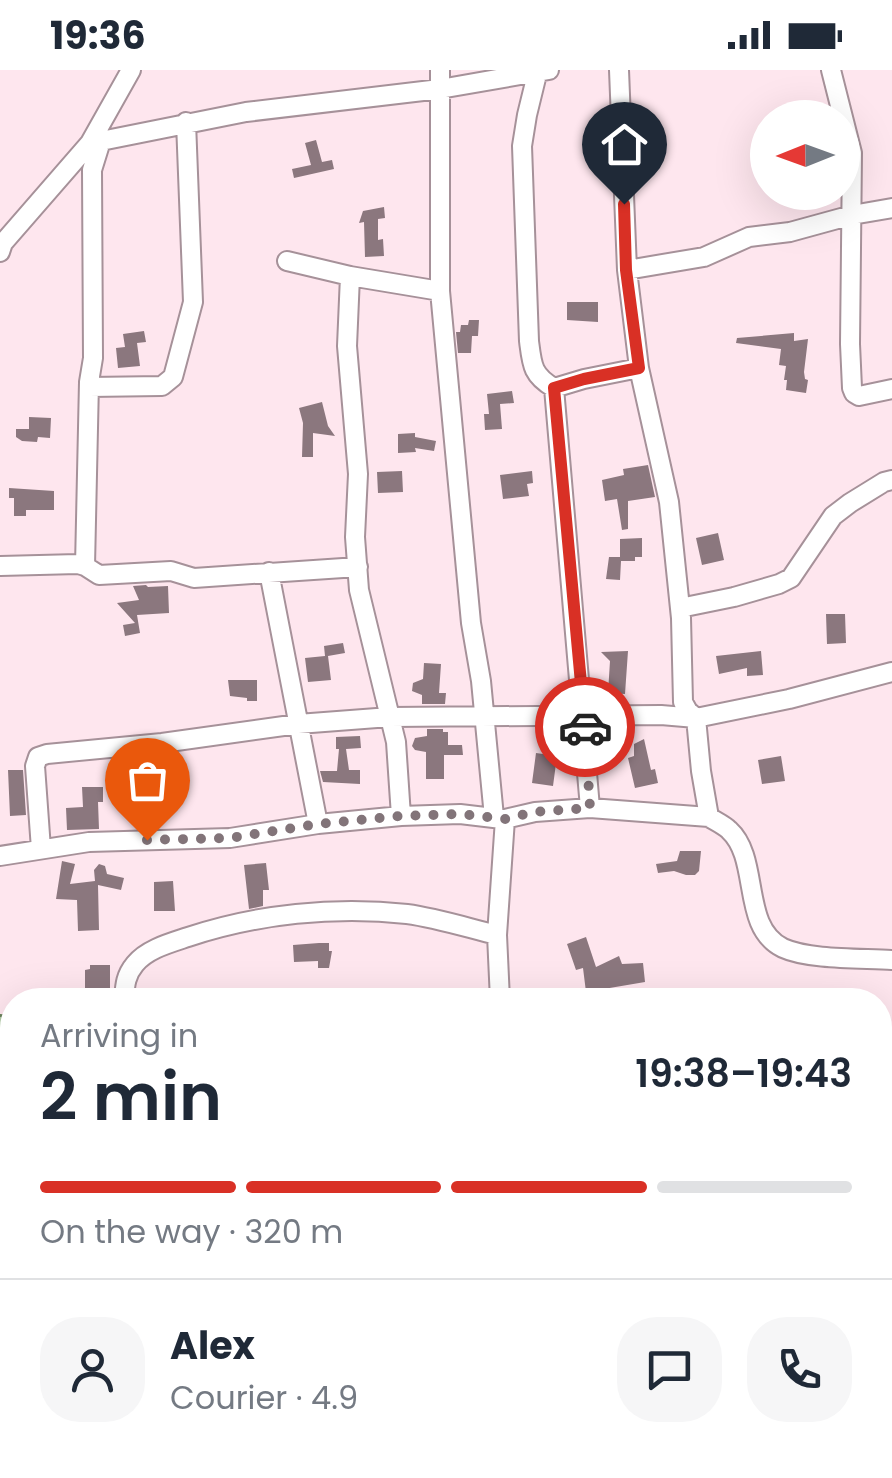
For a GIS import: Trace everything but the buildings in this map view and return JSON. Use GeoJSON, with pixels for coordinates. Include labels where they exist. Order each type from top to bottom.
{"type":"FeatureCollection","features":[{"type":"Feature","properties":{"kind":"street"},"geometry":{"type":"LineString","coordinates":[[0,252],[3,243],[95,142],[131,70]]}},
{"type":"Feature","properties":{"kind":"street"},"geometry":{"type":"LineString","coordinates":[[440,70],[440,291],[472,623],[499,818],[499,988]]}},
{"type":"Feature","properties":{"kind":"street"},"geometry":{"type":"LineString","coordinates":[[95,142],[246,112],[440,90],[549,70]]}},
{"type":"Feature","properties":{"kind":"street"},"geometry":{"type":"LineString","coordinates":[[619,70],[626,270],[639,368],[669,502],[680,608],[683,702],[696,718],[709,817]]}},
{"type":"Feature","properties":{"kind":"street"},"geometry":{"type":"LineString","coordinates":[[831,70],[852,153],[852,388],[859,396],[892,390]]}},
{"type":"Feature","properties":{"kind":"street"},"geometry":{"type":"LineString","coordinates":[[538,71],[522,146],[532,368],[554,388],[639,368]]}},
{"type":"Feature","properties":{"kind":"street"},"geometry":{"type":"LineString","coordinates":[[89,387],[162,386],[172,377],[194,302],[186,122]]}},
{"type":"Feature","properties":{"kind":"street"},"geometry":{"type":"LineString","coordinates":[[86,566],[95,142]]}},
{"type":"Feature","properties":{"kind":"street"},"geometry":{"type":"LineString","coordinates":[[626,270],[704,257],[748,237],[790,232],[892,208]]}},
{"type":"Feature","properties":{"kind":"street"},"geometry":{"type":"LineString","coordinates":[[287,261],[440,291]]}},
{"type":"Feature","properties":{"kind":"street"},"geometry":{"type":"LineString","coordinates":[[350,276],[347,346],[358,474],[355,536],[359,590],[396,742],[401,816]]}},
{"type":"Feature","properties":{"kind":"street"},"geometry":{"type":"LineString","coordinates":[[554,388],[590,808]]}},
{"type":"Feature","properties":{"kind":"street"},"geometry":{"type":"LineString","coordinates":[[680,608],[734,597],[791,578],[833,516],[892,480]]}},
{"type":"Feature","properties":{"kind":"street"},"geometry":{"type":"LineString","coordinates":[[0,566],[78,564],[99,575],[172,571],[194,578],[358,567]]}},
{"type":"Feature","properties":{"kind":"street"},"geometry":{"type":"LineString","coordinates":[[269,572],[318,824]]}},
{"type":"Feature","properties":{"kind":"street"},"geometry":{"type":"LineString","coordinates":[[41,849],[35,766],[38,758],[47,754],[390,717],[696,718],[892,672]]}},
{"type":"Feature","properties":{"kind":"street"},"geometry":{"type":"LineString","coordinates":[[0,856],[90,842],[230,838],[401,816],[460,814],[499,818],[590,808],[709,817],[731,831],[742,852],[767,936],[783,948],[809,954],[892,960]]}},
{"type":"Feature","properties":{"kind":"street"},"geometry":{"type":"LineString","coordinates":[[125,988],[126,977],[137,961],[162,946],[222,926],[290,915],[362,911],[410,915],[497,934]]}},
{"type":"Feature","properties":{"kind":"way so far"},"geometry":{"type":"LineString","coordinates":[[147,840],[230,838],[401,816],[460,814],[505,819],[534,812],[590,808],[585,727]]}},
{"type":"Feature","properties":{"kind":"route"},"geometry":{"type":"LineString","coordinates":[[585,727],[554,388],[639,368],[626,270],[624,204]]}}]}
